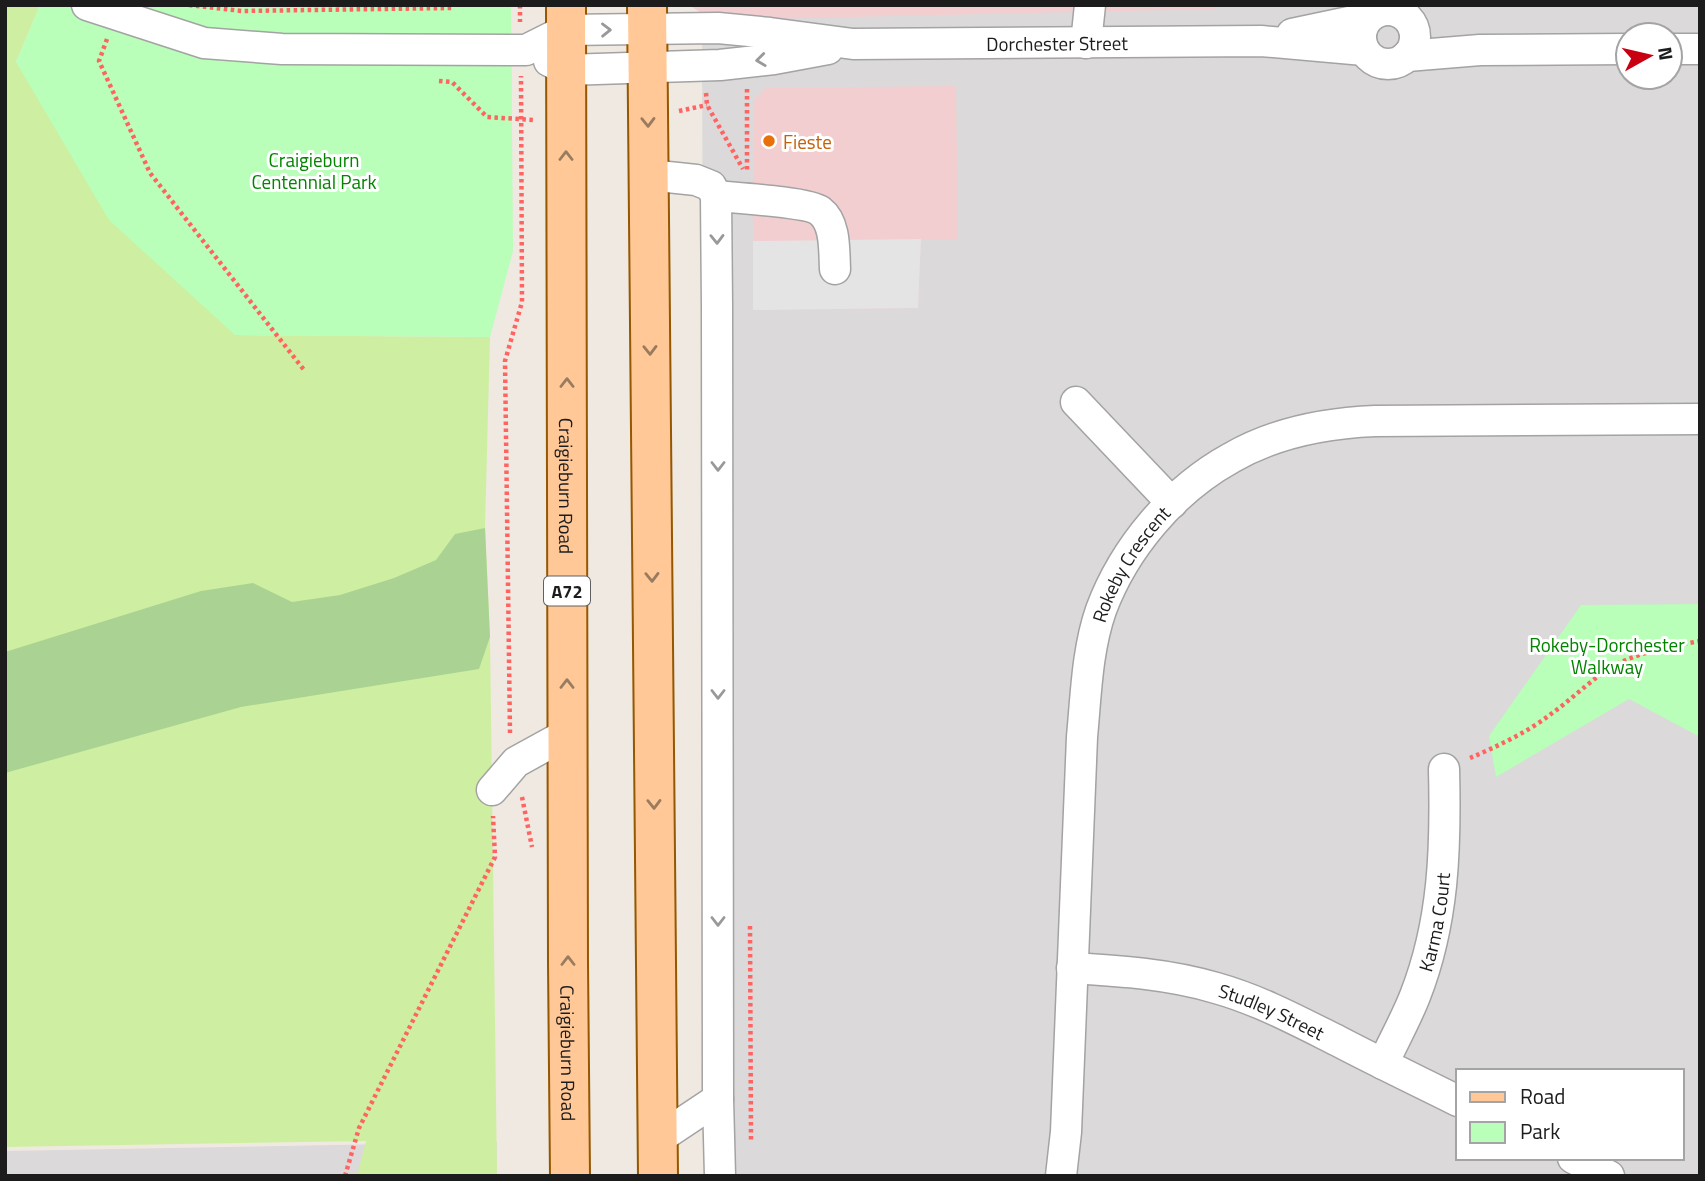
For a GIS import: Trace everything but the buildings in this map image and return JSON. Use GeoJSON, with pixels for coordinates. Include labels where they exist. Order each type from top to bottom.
{"type":"FeatureCollection","features":[{"type":"Feature","properties":{"kind":"main road"},"geometry":{"type":"LineString","coordinates":[[647,17],[658,1158]]}},
{"type":"Feature","properties":{"kind":"main road","name":"Craigieburn Road"},"geometry":{"type":"LineString","coordinates":[[566,18],[570,1176]]}},
{"type":"Feature","properties":{"kind":"street"},"geometry":{"type":"LineString","coordinates":[[1086,43],[1090,5]]}},
{"type":"Feature","properties":{"kind":"street"},"geometry":{"type":"LineString","coordinates":[[101,10],[204,43],[282,49],[523,50],[566,70]]}},
{"type":"Feature","properties":{"kind":"street","name":"Dorchester Street"},"geometry":{"type":"LineString","coordinates":[[566,18],[647,17],[853,44],[1262,41],[1364,50]]}},
{"type":"Feature","properties":{"kind":"street"},"geometry":{"type":"LineString","coordinates":[[523,50],[566,18]]}},
{"type":"Feature","properties":{"kind":"street"},"geometry":{"type":"LineString","coordinates":[[1395,22],[1400,62],[1375,62],[1364,50],[1361,33],[1395,22]]}},
{"type":"Feature","properties":{"kind":"street","name":"Dorchester Street"},"geometry":{"type":"LineString","coordinates":[[1262,41],[1395,22],[1480,50],[1614,49]]}},
{"type":"Feature","properties":{"kind":"street","name":"Dorchester Street"},"geometry":{"type":"LineString","coordinates":[[566,70],[720,65],[774,59],[853,44]]}},
{"type":"Feature","properties":{"kind":"street"},"geometry":{"type":"LineString","coordinates":[[649,175],[696,180],[710,186],[716,196],[720,1176]]}},
{"type":"Feature","properties":{"kind":"street"},"geometry":{"type":"LineString","coordinates":[[716,196],[800,205],[820,211],[830,224],[834,240],[835,269]]}},
{"type":"Feature","properties":{"kind":"street"},"geometry":{"type":"LineString","coordinates":[[1076,402],[1172,503]]}},
{"type":"Feature","properties":{"kind":"street","name":"Rokeby Crescent"},"geometry":{"type":"LineString","coordinates":[[1061,1176],[1066,1132],[1082,737],[1087,680],[1101,612],[1114,580],[1132,548],[1172,503],[1205,474],[1231,457],[1290,434],[1321,426],[1375,421],[1700,419]]}},
{"type":"Feature","properties":{"kind":"street"},"geometry":{"type":"LineString","coordinates":[[492,790],[516,762],[567,734]]}},
{"type":"Feature","properties":{"kind":"street","name":"Karma Court"},"geometry":{"type":"LineString","coordinates":[[1383,1064],[1415,996],[1436,920],[1443,879],[1444,769]]}},
{"type":"Feature","properties":{"kind":"street","name":"Studley Street"},"geometry":{"type":"LineString","coordinates":[[1072,968],[1134,972],[1177,978],[1216,988],[1266,1006],[1456,1100]]}},
{"type":"Feature","properties":{"kind":"street"},"geometry":{"type":"LineString","coordinates":[[658,1158],[718,1099]]}},
{"type":"Feature","properties":{"kind":"street"},"geometry":{"type":"LineString","coordinates":[[1577,1160],[1609,1176]]}},
{"type":"Feature","properties":{"kind":"path"},"geometry":{"type":"LineString","coordinates":[[189,5],[242,11],[452,8],[454,5]]}},
{"type":"Feature","properties":{"kind":"path"},"geometry":{"type":"LineString","coordinates":[[516,762],[510,730],[505,361],[522,302],[523,50],[520,5]]}},
{"type":"Feature","properties":{"kind":"path"},"geometry":{"type":"LineString","coordinates":[[101,10],[110,33],[99,61],[150,173],[304,370]]}},
{"type":"Feature","properties":{"kind":"path"},"geometry":{"type":"LineString","coordinates":[[747,85],[747,176]]}},
{"type":"Feature","properties":{"kind":"path"},"geometry":{"type":"LineString","coordinates":[[1444,769],[1487,751],[1550,716],[1596,678],[1619,663],[1663,648],[1700,641]]}},
{"type":"Feature","properties":{"kind":"path"},"geometry":{"type":"LineString","coordinates":[[345,1176],[359,1128],[495,857],[492,790]]}},
{"type":"Feature","properties":{"kind":"shaded area"},"geometry":{"type":"Polygon","coordinates":[[[689,5],[1700,5],[1700,1176],[705,1176],[702,13],[689,5]]]}},
{"type":"Feature","properties":{"kind":"shaded area"},"geometry":{"type":"Polygon","coordinates":[[[689,5],[1216,5],[1216,9],[713,20],[689,5]]]}},
{"type":"Feature","properties":{"kind":"shaded area"},"geometry":{"type":"Polygon","coordinates":[[[956,86],[958,239],[921,240],[918,308],[753,310],[753,101],[766,88],[956,86]]]}},
{"type":"Feature","properties":{"kind":"shaded area"},"geometry":{"type":"Polygon","coordinates":[[[921,239],[918,308],[753,310],[753,241],[921,239]]]}},
{"type":"Feature","properties":{"kind":"shaded area"},"geometry":{"type":"Polygon","coordinates":[[[497,1142],[497,1176],[5,1176],[5,1151],[497,1142]]]}},
{"type":"Feature","properties":{"kind":"green space"},"geometry":{"type":"Polygon","coordinates":[[[5,5],[40,5],[16,62],[235,335],[490,337],[485,528],[490,637],[497,1176],[357,1176],[366,1141],[5,1147],[5,5]]]}},
{"type":"Feature","properties":{"kind":"green space","name":"Craigieburn Centennial Park"},"geometry":{"type":"Polygon","coordinates":[[[40,5],[511,5],[513,251],[490,337],[235,335],[109,220],[16,62],[40,5]]]}},
{"type":"Feature","properties":{"kind":"green space"},"geometry":{"type":"Polygon","coordinates":[[[485,528],[490,637],[479,669],[241,707],[5,773],[5,652],[201,591],[253,583],[292,602],[340,595],[394,578],[436,560],[455,534],[485,528]]]}},
{"type":"Feature","properties":{"kind":"green space","name":"Rokeby-Dorchester Walkway"},"geometry":{"type":"Polygon","coordinates":[[[1700,604],[1700,737],[1629,699],[1496,777],[1489,736],[1581,605],[1700,604]]]}},
{"type":"Feature","properties":{"kind":"place","name":"Fieste"},"geometry":{"type":"Point","coordinates":[769,141]}}]}
